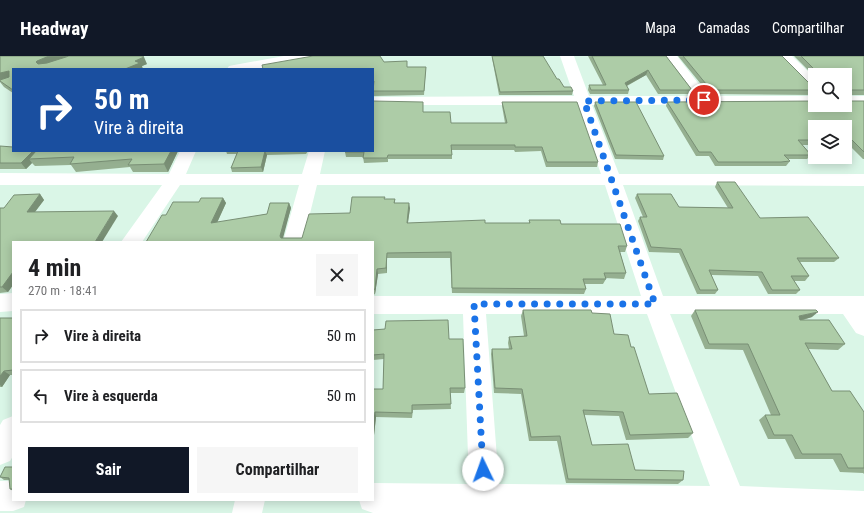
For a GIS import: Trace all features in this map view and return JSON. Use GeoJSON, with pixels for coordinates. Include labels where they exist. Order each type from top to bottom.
{"type":"FeatureCollection","features":[{"type":"Feature","properties":{"kind":"street"},"geometry":{"type":"LineString","coordinates":[[240,68],[306,56]]}},
{"type":"Feature","properties":{"kind":"street"},"geometry":{"type":"LineString","coordinates":[[567,56],[612,179],[655,304],[733,507]]}},
{"type":"Feature","properties":{"kind":"street"},"geometry":{"type":"LineString","coordinates":[[670,56],[704,100]]}},
{"type":"Feature","properties":{"kind":"street"},"geometry":{"type":"LineString","coordinates":[[784,56],[808,79]]}},
{"type":"Feature","properties":{"kind":"street"},"geometry":{"type":"LineString","coordinates":[[374,102],[808,100]]}},
{"type":"Feature","properties":{"kind":"street"},"geometry":{"type":"LineString","coordinates":[[852,100],[864,100]]}},
{"type":"Feature","properties":{"kind":"street"},"geometry":{"type":"LineString","coordinates":[[132,241],[175,179],[188,152]]}},
{"type":"Feature","properties":{"kind":"street"},"geometry":{"type":"LineString","coordinates":[[293,241],[317,152]]}},
{"type":"Feature","properties":{"kind":"street"},"geometry":{"type":"LineString","coordinates":[[0,179],[864,180]]}},
{"type":"Feature","properties":{"kind":"street"},"geometry":{"type":"LineString","coordinates":[[0,303],[12,302]]}},
{"type":"Feature","properties":{"kind":"street"},"geometry":{"type":"LineString","coordinates":[[474,304],[485,506]]}},
{"type":"Feature","properties":{"kind":"street"},"geometry":{"type":"LineString","coordinates":[[374,305],[857,305],[864,326]]}},
{"type":"Feature","properties":{"kind":"street"},"geometry":{"type":"LineString","coordinates":[[0,451],[12,431]]}},
{"type":"Feature","properties":{"kind":"street"},"geometry":{"type":"LineString","coordinates":[[0,496],[12,496]]}},
{"type":"Feature","properties":{"kind":"street"},"geometry":{"type":"LineString","coordinates":[[374,498],[485,506],[864,506]]}},
{"type":"Feature","properties":{"kind":"street"},"geometry":{"type":"LineString","coordinates":[[247,513],[250,501]]}},
{"type":"Feature","properties":{"kind":"building"},"geometry":{"type":"Polygon","coordinates":[[[0,56],[49,56],[37,61],[36,62],[38,64],[47,63],[69,56],[144,57],[135,61],[140,63],[128,68],[12,68],[12,89],[0,81],[9,77],[9,71],[0,73],[0,56]]]}},
{"type":"Feature","properties":{"kind":"building"},"geometry":{"type":"Polygon","coordinates":[[[313,56],[380,56],[384,62],[407,61],[407,67],[426,67],[424,91],[374,91],[374,68],[263,68],[262,65],[313,56]]]}},
{"type":"Feature","properties":{"kind":"building"},"geometry":{"type":"Polygon","coordinates":[[[492,56],[543,56],[557,79],[559,79],[564,87],[571,87],[573,91],[500,92],[492,56]]]}},
{"type":"Feature","properties":{"kind":"building"},"geometry":{"type":"Polygon","coordinates":[[[592,56],[666,56],[692,90],[660,90],[648,70],[625,83],[629,90],[591,90],[589,85],[606,85],[592,56]]]}},
{"type":"Feature","properties":{"kind":"building"},"geometry":{"type":"Polygon","coordinates":[[[683,56],[782,56],[808,82],[808,90],[711,90],[683,56]]]}},
{"type":"Feature","properties":{"kind":"building"},"geometry":{"type":"Polygon","coordinates":[[[801,56],[864,56],[864,90],[852,90],[852,68],[813,68],[801,56]]]}},
{"type":"Feature","properties":{"kind":"building"},"geometry":{"type":"Polygon","coordinates":[[[374,101],[423,102],[423,112],[450,112],[451,123],[507,123],[502,102],[577,102],[598,162],[547,162],[542,147],[515,147],[515,145],[451,145],[452,155],[388,155],[387,158],[363,158],[364,152],[374,152],[374,101]]]}},
{"type":"Feature","properties":{"kind":"building"},"geometry":{"type":"Polygon","coordinates":[[[808,101],[808,112],[852,112],[852,101],[864,101],[864,152],[852,140],[852,120],[808,120],[808,140],[798,140],[808,152],[808,155],[784,155],[790,161],[781,162],[718,162],[711,152],[699,152],[667,102],[808,101]]]}},
{"type":"Feature","properties":{"kind":"building"},"geometry":{"type":"Polygon","coordinates":[[[595,102],[636,102],[664,156],[616,155],[595,102]]]}},
{"type":"Feature","properties":{"kind":"building"},"geometry":{"type":"Polygon","coordinates":[[[0,146],[12,147],[12,152],[32,152],[21,163],[0,163],[0,146]]]}},
{"type":"Feature","properties":{"kind":"building"},"geometry":{"type":"Polygon","coordinates":[[[35,152],[170,152],[164,164],[128,165],[132,159],[70,164],[74,157],[29,159],[35,152]]]}},
{"type":"Feature","properties":{"kind":"building"},"geometry":{"type":"Polygon","coordinates":[[[238,152],[265,152],[261,167],[231,168],[238,152]]]}},
{"type":"Feature","properties":{"kind":"building"},"geometry":{"type":"Polygon","coordinates":[[[717,182],[735,182],[760,218],[808,217],[839,258],[797,258],[809,276],[791,276],[800,290],[772,290],[762,272],[709,270],[718,290],[700,290],[681,249],[651,247],[640,217],[647,217],[637,194],[671,194],[679,207],[733,208],[717,182]]]}},
{"type":"Feature","properties":{"kind":"building"},"geometry":{"type":"Polygon","coordinates":[[[40,194],[27,212],[114,211],[96,241],[12,241],[12,273],[2,287],[0,287],[0,208],[4,208],[14,195],[40,194]]]}},
{"type":"Feature","properties":{"kind":"building"},"geometry":{"type":"Polygon","coordinates":[[[352,197],[385,197],[384,199],[395,199],[394,203],[409,203],[407,223],[485,220],[485,223],[530,223],[529,220],[560,220],[561,224],[620,224],[627,246],[618,246],[626,273],[604,273],[606,279],[583,279],[586,289],[452,288],[451,252],[387,253],[386,268],[377,269],[374,290],[374,241],[147,241],[162,215],[166,215],[173,202],[199,202],[201,198],[223,198],[211,223],[267,214],[270,203],[289,203],[280,236],[281,238],[302,238],[309,214],[350,213],[352,197]]]}},
{"type":"Feature","properties":{"kind":"building"},"geometry":{"type":"Polygon","coordinates":[[[523,310],[591,310],[592,313],[610,314],[614,334],[628,335],[631,347],[634,347],[649,394],[677,393],[693,433],[630,435],[623,412],[583,410],[592,445],[628,444],[635,470],[684,471],[683,480],[568,479],[560,436],[531,437],[522,389],[495,388],[492,349],[512,349],[509,337],[527,336],[523,310]]]}},
{"type":"Feature","properties":{"kind":"building"},"geometry":{"type":"Polygon","coordinates":[[[695,310],[816,310],[818,312],[799,316],[800,320],[829,320],[845,344],[805,343],[832,391],[850,391],[864,412],[864,468],[848,468],[841,454],[802,454],[792,435],[774,435],[765,415],[780,415],[748,344],[709,344],[695,310]]]}},
{"type":"Feature","properties":{"kind":"building"},"geometry":{"type":"Polygon","coordinates":[[[0,318],[12,318],[12,370],[4,371],[0,376],[0,318]]]}},
{"type":"Feature","properties":{"kind":"building"},"geometry":{"type":"Polygon","coordinates":[[[448,320],[449,339],[463,339],[465,388],[450,388],[451,404],[412,405],[412,413],[375,412],[374,420],[374,389],[383,389],[384,354],[374,355],[374,330],[385,329],[386,321],[448,320]]]}},
{"type":"Feature","properties":{"kind":"building"},"geometry":{"type":"Polygon","coordinates":[[[5,467],[12,467],[12,489],[10,489],[9,478],[0,477],[5,467]]]}},
{"type":"Feature","properties":{"kind":"route"},"geometry":{"type":"LineString","coordinates":[[483,470],[474,304],[655,304],[584,101],[704,100]]}}]}
